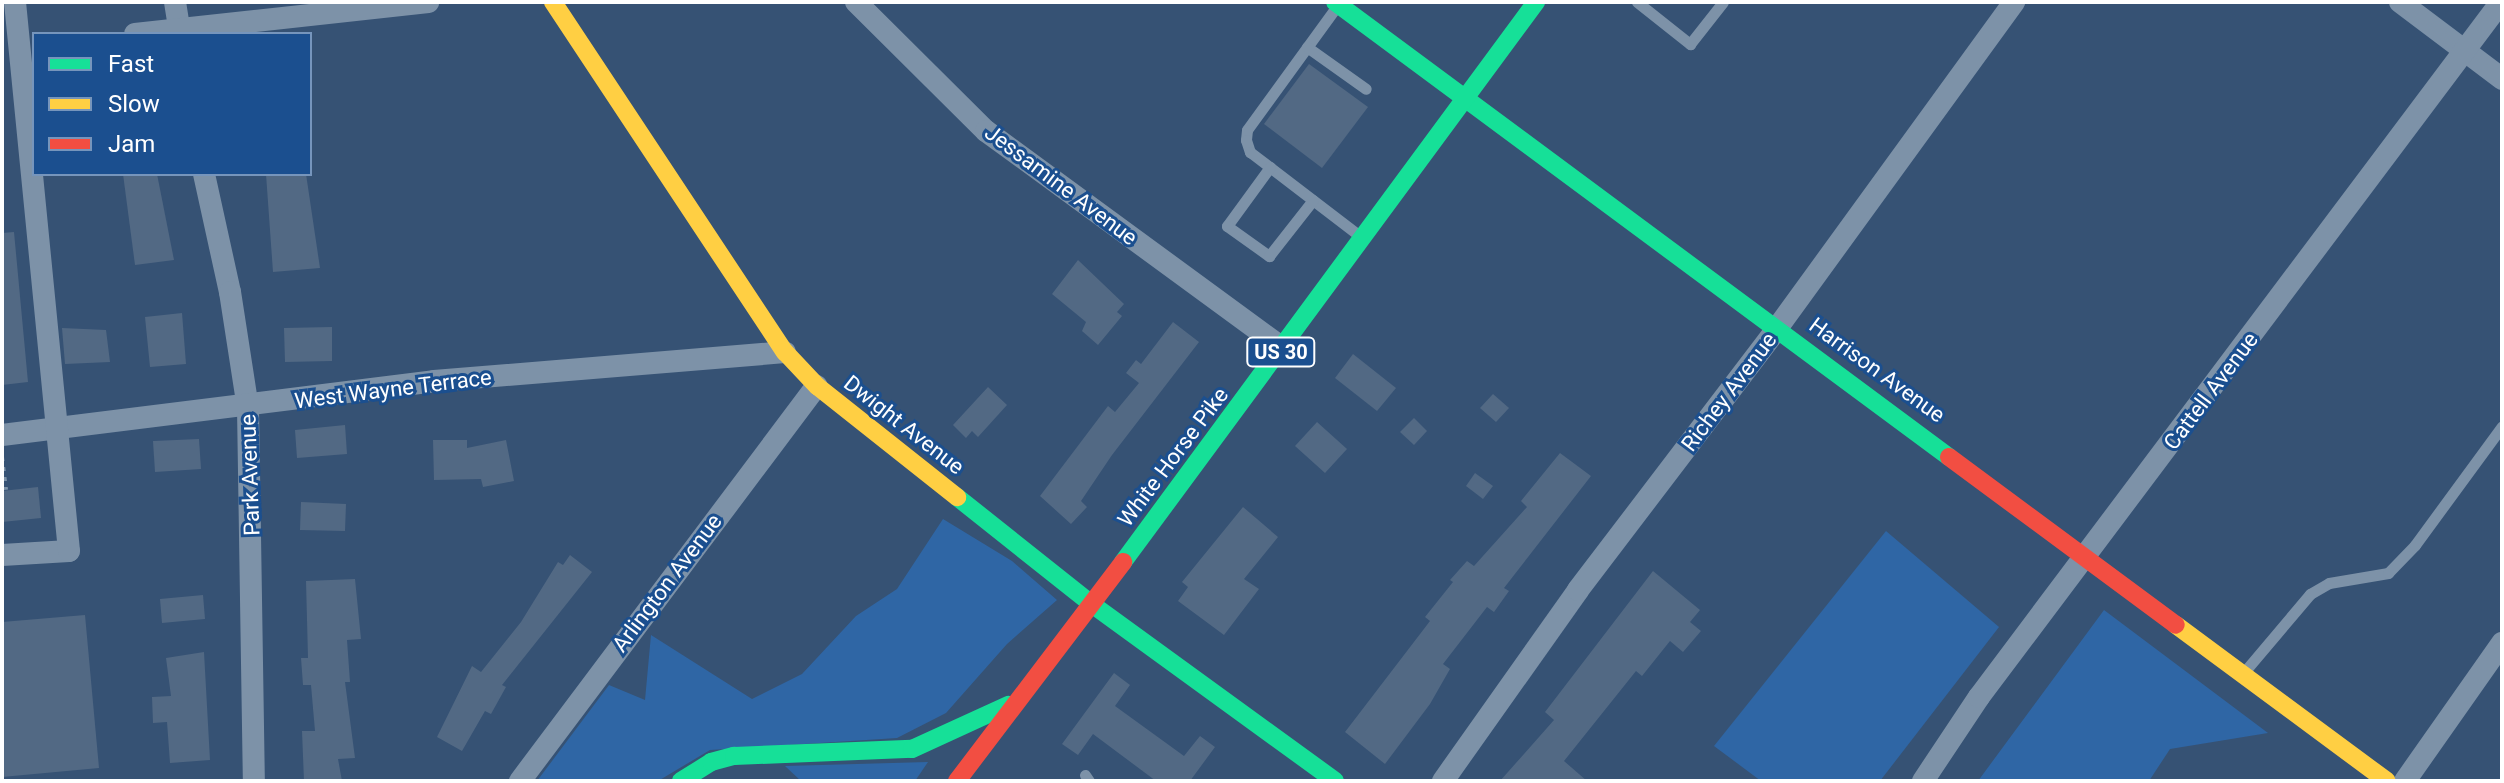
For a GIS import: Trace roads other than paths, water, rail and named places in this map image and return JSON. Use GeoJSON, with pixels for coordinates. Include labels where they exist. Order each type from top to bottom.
{"type":"FeatureCollection","features":[{"type":"Feature","properties":{"kind":"main road","name":"Dwight Avenue"},"geometry":{"type":"LineString","coordinates":[[553,2],[785,352],[817,386],[1093,605],[1335,781]]}},
{"type":"Feature","properties":{"kind":"main road","name":"White Horse Pike"},"geometry":{"type":"LineString","coordinates":[[957,781],[1284,349],[1536,2]]}},
{"type":"Feature","properties":{"kind":"main road","name":"Harrison Avenue"},"geometry":{"type":"LineString","coordinates":[[1336,3],[2245,671],[2403,780]]}},
{"type":"Feature","properties":{"kind":"main road"},"geometry":{"type":"LineString","coordinates":[[681,781],[711,762],[734,756],[912,749],[954,734],[1019,699]]}},
{"type":"Feature","properties":{"kind":"street"},"geometry":{"type":"LineString","coordinates":[[15,2],[32,170]]}},
{"type":"Feature","properties":{"kind":"street"},"geometry":{"type":"LineString","coordinates":[[175,2],[180,32],[428,2]]}},
{"type":"Feature","properties":{"kind":"street","name":"Jessamine Avenue"},"geometry":{"type":"LineString","coordinates":[[856,2],[986,131],[1284,349]]}},
{"type":"Feature","properties":{"kind":"street","name":"Richey Avenue"},"geometry":{"type":"LineString","coordinates":[[1443,781],[1578,590],[1778,327],[2014,2]]}},
{"type":"Feature","properties":{"kind":"street"},"geometry":{"type":"LineString","coordinates":[[2400,2],[2502,79]]}},
{"type":"Feature","properties":{"kind":"street","name":"Cattell Avenue"},"geometry":{"type":"LineString","coordinates":[[1923,781],[2086,555],[2501,2]]}},
{"type":"Feature","properties":{"kind":"street"},"geometry":{"type":"LineString","coordinates":[[2,555],[69,551],[33,176]]}},
{"type":"Feature","properties":{"kind":"street","name":"Park Avenue"},"geometry":{"type":"LineString","coordinates":[[204,176],[230,292],[248,408],[246,780]]}},
{"type":"Feature","properties":{"kind":"street","name":"West Wayne Terrace"},"geometry":{"type":"LineString","coordinates":[[2,435],[248,408],[434,381],[785,352]]}},
{"type":"Feature","properties":{"kind":"street","name":"Arlington Avenue"},"geometry":{"type":"LineString","coordinates":[[520,781],[817,386]]}},
{"type":"Feature","properties":{"kind":"street"},"geometry":{"type":"LineString","coordinates":[[2403,780],[2502,643]]}},
{"type":"Feature","properties":{"kind":"lane"},"geometry":{"type":"LineString","coordinates":[[1637,2],[1690,44],[1723,2]]}},
{"type":"Feature","properties":{"kind":"lane"},"geometry":{"type":"LineString","coordinates":[[1336,3],[1247,130],[1250,152],[1364,239]]}},
{"type":"Feature","properties":{"kind":"lane"},"geometry":{"type":"LineString","coordinates":[[1307,47],[1366,89]]}},
{"type":"Feature","properties":{"kind":"lane"},"geometry":{"type":"LineString","coordinates":[[1270,167],[1227,226],[1269,256],[1313,200]]}},
{"type":"Feature","properties":{"kind":"lane"},"geometry":{"type":"LineString","coordinates":[[2245,671],[2310,594],[2329,583],[2388,573],[2415,545],[2502,426]]}}]}
